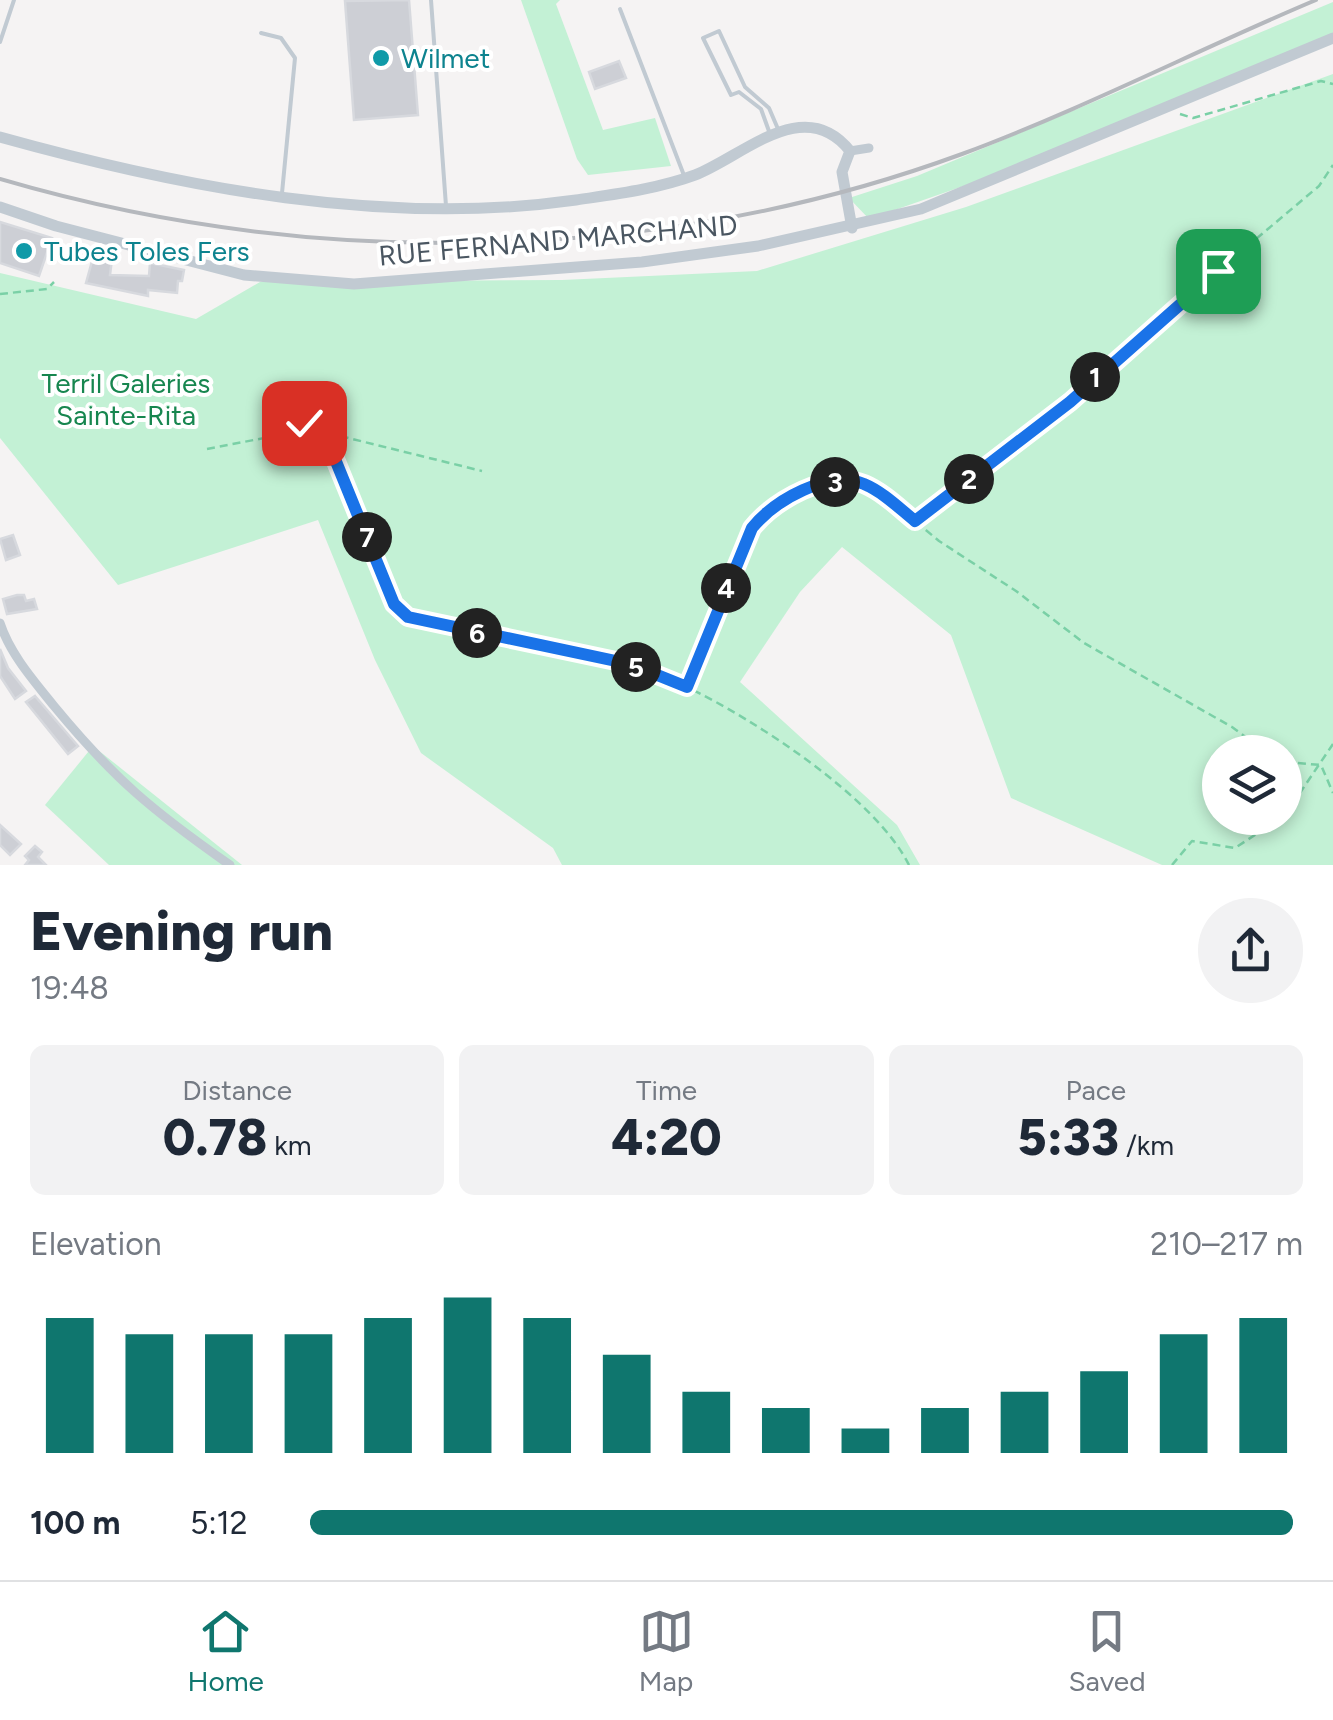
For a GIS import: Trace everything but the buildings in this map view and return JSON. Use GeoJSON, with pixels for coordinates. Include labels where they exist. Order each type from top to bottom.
{"type":"FeatureCollection","features":[{"type":"Feature","properties":{"kind":"street","name":"RUE FERNAND MARCHAND"},"geometry":{"type":"LineString","coordinates":[[0,207],[56,226],[244,275],[354,284],[642,262],[852,228],[921,209],[1333,38]]}},
{"type":"Feature","properties":{"kind":"street"},"geometry":{"type":"LineString","coordinates":[[0,137],[72,157],[282,198],[446,206],[570,201],[684,178],[774,131],[826,132],[850,151],[870,148]]}},
{"type":"Feature","properties":{"kind":"street"},"geometry":{"type":"LineString","coordinates":[[850,151],[842,172],[852,228]]}},
{"type":"Feature","properties":{"kind":"street"},"geometry":{"type":"LineString","coordinates":[[0,623],[30,676],[115,779],[188,838],[230,865]]}},
{"type":"Feature","properties":{"kind":"lane"},"geometry":{"type":"LineString","coordinates":[[0,42],[14,0]]}},
{"type":"Feature","properties":{"kind":"lane"},"geometry":{"type":"LineString","coordinates":[[431,0],[446,206]]}},
{"type":"Feature","properties":{"kind":"lane"},"geometry":{"type":"LineString","coordinates":[[620,8],[684,178]]}},
{"type":"Feature","properties":{"kind":"lane"},"geometry":{"type":"LineString","coordinates":[[719,31],[745,88],[769,108],[774,131],[761,110],[739,92],[731,95],[704,38],[719,31]]}},
{"type":"Feature","properties":{"kind":"lane"},"geometry":{"type":"LineString","coordinates":[[261,33],[282,38],[296,58],[282,198]]}},
{"type":"Feature","properties":{"kind":"path"},"geometry":{"type":"LineString","coordinates":[[1165,110],[1193,118],[1321,81],[1333,84]]}},
{"type":"Feature","properties":{"kind":"path"},"geometry":{"type":"LineString","coordinates":[[915,521],[1070,402],[1117,356],[1319,186],[1333,165]]}},
{"type":"Feature","properties":{"kind":"path"},"geometry":{"type":"LineString","coordinates":[[0,294],[47,289],[54,282]]}},
{"type":"Feature","properties":{"kind":"path"},"geometry":{"type":"LineString","coordinates":[[206,449],[290,433],[304,423],[316,425],[324,432],[394,604],[408,617],[630,664],[732,709],[793,750],[890,834],[909,865]]}},
{"type":"Feature","properties":{"kind":"path"},"geometry":{"type":"LineString","coordinates":[[324,432],[482,470]]}},
{"type":"Feature","properties":{"kind":"path"},"geometry":{"type":"LineString","coordinates":[[687,687],[752,528],[775,506],[812,487],[850,481],[884,496],[1084,643],[1243,735]]}},
{"type":"Feature","properties":{"kind":"path"},"geometry":{"type":"LineString","coordinates":[[1302,790],[1333,744]]}},
{"type":"Feature","properties":{"kind":"path"},"geometry":{"type":"LineString","coordinates":[[1302,763],[1321,765]]}},
{"type":"Feature","properties":{"kind":"path"},"geometry":{"type":"LineString","coordinates":[[1321,765],[1333,793]]}},
{"type":"Feature","properties":{"kind":"path"},"geometry":{"type":"LineString","coordinates":[[1172,865],[1192,841],[1235,848],[1254,835]]}},
{"type":"Feature","properties":{"kind":"green space"},"geometry":{"type":"Polygon","coordinates":[[[521,0],[560,0],[556,4],[603,130],[655,118],[671,166],[588,175],[577,159],[521,0]]]}},
{"type":"Feature","properties":{"kind":"green space"},"geometry":{"type":"Polygon","coordinates":[[[1333,2],[1333,34],[1018,167],[869,219],[849,198],[917,176],[1333,2]]]}},
{"type":"Feature","properties":{"kind":"green space","name":"Terril Galeries Sainte-Rita"},"geometry":{"type":"Polygon","coordinates":[[[1333,74],[1333,865],[1162,865],[1011,798],[951,635],[842,547],[800,592],[740,682],[897,825],[920,865],[562,865],[553,848],[421,753],[375,660],[318,520],[118,585],[0,438],[0,273],[196,319],[260,282],[562,280],[757,271],[966,207],[1333,74]]]}},
{"type":"Feature","properties":{"kind":"green space"},"geometry":{"type":"Polygon","coordinates":[[[93,746],[242,865],[109,865],[45,805],[93,746]]]}},
{"type":"Feature","properties":{"kind":"railway"},"geometry":{"type":"LineString","coordinates":[[0,179],[118,209],[238,229],[360,241],[483,243],[605,235],[727,218],[846,191],[962,154],[1316,0]]}},
{"type":"Feature","properties":{"kind":"place","name":"Wilmet"},"geometry":{"type":"Point","coordinates":[381,58]}},
{"type":"Feature","properties":{"kind":"place","name":"Tubes Toles Fers"},"geometry":{"type":"Point","coordinates":[24,251]}},
{"type":"Feature","properties":{"kind":"route"},"geometry":{"type":"LineString","coordinates":[[304,423],[316,425],[324,432],[394,604],[408,617],[630,664],[687,687],[752,528],[762,516],[812,487],[850,481],[884,496],[915,521],[1070,402],[1117,356],[1218,271]]}}]}
